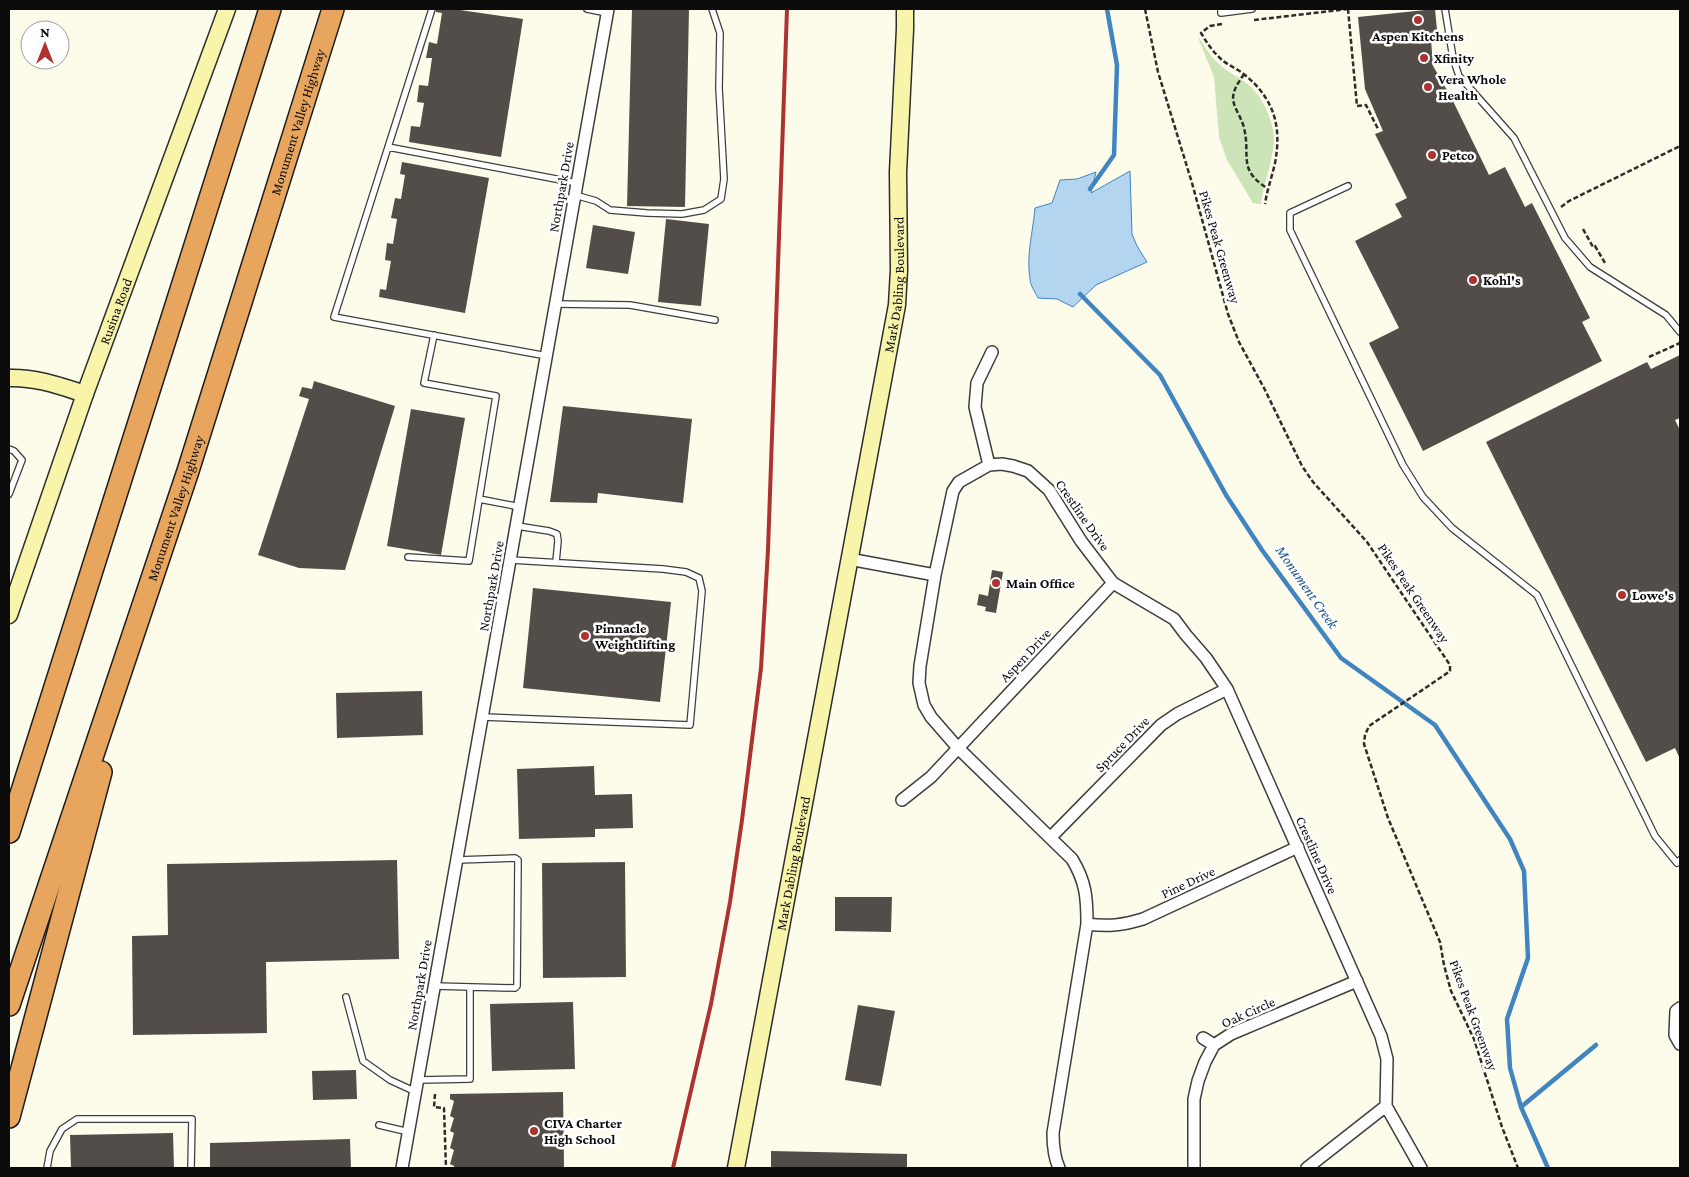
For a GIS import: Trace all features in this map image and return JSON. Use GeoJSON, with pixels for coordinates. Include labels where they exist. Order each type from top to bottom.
{"type":"FeatureCollection","features":[{"type":"Feature","properties":{"kind":"highway"},"geometry":{"type":"LineString","coordinates":[[9,832],[270,9]]}},
{"type":"Feature","properties":{"kind":"highway","name":"Monument Valley Highway"},"geometry":{"type":"LineString","coordinates":[[9,1005],[188,471],[333,9]]}},
{"type":"Feature","properties":{"kind":"highway"},"geometry":{"type":"LineString","coordinates":[[9,1117],[93,805],[140,617]]}},
{"type":"Feature","properties":{"kind":"highway"},"geometry":{"type":"LineString","coordinates":[[9,805],[42,726]]}},
{"type":"Feature","properties":{"kind":"street","name":"Rusina Road"},"geometry":{"type":"LineString","coordinates":[[9,615],[17,583],[227,9]]}},
{"type":"Feature","properties":{"kind":"street","name":"Mark Dabling Boulevard"},"geometry":{"type":"LineString","coordinates":[[736,1168],[896,305],[899,270],[898,172],[906,29],[905,9]]}},
{"type":"Feature","properties":{"kind":"street","name":"Northpark Drive"},"geometry":{"type":"LineString","coordinates":[[402,1168],[607,11]]}},
{"type":"Feature","properties":{"kind":"street"},"geometry":{"type":"LineString","coordinates":[[992,352],[977,383],[974,407],[989,465],[959,482],[953,491],[935,575],[920,666],[919,683],[924,705],[931,717],[958,748],[1072,859],[1080,871],[1085,885],[1087,924],[1053,1134],[1053,1148],[1060,1168]]}},
{"type":"Feature","properties":{"kind":"street"},"geometry":{"type":"LineString","coordinates":[[9,378],[44,382],[85,394]]}},
{"type":"Feature","properties":{"kind":"street","name":"Crestline Drive"},"geometry":{"type":"LineString","coordinates":[[989,465],[1002,464],[1013,466],[1028,471],[1038,479],[1049,490],[1081,541],[1113,583],[1174,619],[1206,658],[1227,690],[1381,1036],[1387,1059],[1386,1106]]}},
{"type":"Feature","properties":{"kind":"street"},"geometry":{"type":"LineString","coordinates":[[849,559],[935,575]]}},
{"type":"Feature","properties":{"kind":"street","name":"Aspen Drive"},"geometry":{"type":"LineString","coordinates":[[902,800],[931,777],[1113,583]]}},
{"type":"Feature","properties":{"kind":"street","name":"Spruce Drive"},"geometry":{"type":"LineString","coordinates":[[1051,837],[1161,725],[1177,714],[1227,690]]}},
{"type":"Feature","properties":{"kind":"street","name":"Pine Drive"},"geometry":{"type":"LineString","coordinates":[[1087,924],[1107,927],[1124,925],[1143,919],[1298,848]]}},
{"type":"Feature","properties":{"kind":"street","name":"Oak Circle"},"geometry":{"type":"LineString","coordinates":[[1194,1168],[1194,1098],[1205,1062],[1214,1045],[1231,1034],[1357,982]]}},
{"type":"Feature","properties":{"kind":"street"},"geometry":{"type":"LineString","coordinates":[[1680,1008],[1676,1011],[1675,1035],[1680,1044]]}},
{"type":"Feature","properties":{"kind":"street"},"geometry":{"type":"LineString","coordinates":[[1203,1038],[1214,1045]]}},
{"type":"Feature","properties":{"kind":"street"},"geometry":{"type":"LineString","coordinates":[[1307,1168],[1386,1106],[1421,1168]]}},
{"type":"Feature","properties":{"kind":"lane"},"geometry":{"type":"LineString","coordinates":[[432,9],[334,317],[547,356]]}},
{"type":"Feature","properties":{"kind":"lane"},"geometry":{"type":"LineString","coordinates":[[587,9],[607,11]]}},
{"type":"Feature","properties":{"kind":"lane"},"geometry":{"type":"LineString","coordinates":[[575,195],[596,201],[610,210],[647,214],[682,214],[704,210],[721,199],[724,179],[719,88],[720,33],[712,9]]}},
{"type":"Feature","properties":{"kind":"lane"},"geometry":{"type":"LineString","coordinates":[[1221,9],[1221,13],[1252,9]]}},
{"type":"Feature","properties":{"kind":"lane"},"geometry":{"type":"LineString","coordinates":[[1445,9],[1452,58],[1459,76],[1514,138],[1565,238],[1590,267],[1666,315],[1680,332]]}},
{"type":"Feature","properties":{"kind":"lane"},"geometry":{"type":"LineString","coordinates":[[388,147],[577,183]]}},
{"type":"Feature","properties":{"kind":"lane"},"geometry":{"type":"LineString","coordinates":[[1348,186],[1290,214],[1290,230],[1403,465],[1423,497],[1452,528],[1537,595],[1655,836],[1677,863],[1680,860]]}},
{"type":"Feature","properties":{"kind":"lane"},"geometry":{"type":"LineString","coordinates":[[556,304],[630,305],[715,320]]}},
{"type":"Feature","properties":{"kind":"lane"},"geometry":{"type":"LineString","coordinates":[[408,557],[469,561],[496,396],[424,384],[434,335]]}},
{"type":"Feature","properties":{"kind":"lane"},"geometry":{"type":"LineString","coordinates":[[9,449],[14,451],[22,460],[9,494]]}},
{"type":"Feature","properties":{"kind":"lane"},"geometry":{"type":"LineString","coordinates":[[479,499],[520,507]]}},
{"type":"Feature","properties":{"kind":"lane"},"geometry":{"type":"LineString","coordinates":[[517,526],[557,534],[556,562]]}},
{"type":"Feature","properties":{"kind":"lane"},"geometry":{"type":"LineString","coordinates":[[483,717],[690,725],[702,591],[699,578],[686,572],[663,569],[511,560]]}},
{"type":"Feature","properties":{"kind":"lane"},"geometry":{"type":"LineString","coordinates":[[434,986],[515,988],[517,986],[518,860],[515,858],[457,860]]}},
{"type":"Feature","properties":{"kind":"lane"},"geometry":{"type":"LineString","coordinates":[[346,998],[363,1061],[390,1080],[417,1086],[470,1079],[470,987]]}},
{"type":"Feature","properties":{"kind":"lane"},"geometry":{"type":"LineString","coordinates":[[46,1168],[50,1152],[62,1129],[77,1119],[192,1118],[192,1168]]}},
{"type":"Feature","properties":{"kind":"lane"},"geometry":{"type":"LineString","coordinates":[[380,1125],[409,1132]]}},
{"type":"Feature","properties":{"kind":"path","name":"Pikes Peak Greenway"},"geometry":{"type":"LineString","coordinates":[[1145,9],[1158,72],[1192,182],[1228,314],[1239,342],[1302,466],[1313,482],[1366,542],[1447,659],[1451,668],[1443,676],[1374,723],[1367,730],[1364,739],[1388,818],[1440,942],[1451,991],[1474,1039],[1502,1127],[1518,1168]]}},
{"type":"Feature","properties":{"kind":"path"},"geometry":{"type":"LineString","coordinates":[[1254,20],[1348,9],[1357,106],[1366,105],[1378,129]]}},
{"type":"Feature","properties":{"kind":"path"},"geometry":{"type":"LineString","coordinates":[[1225,24],[1210,26],[1201,33],[1212,50],[1223,61],[1244,74],[1267,98],[1275,115],[1278,136],[1277,150],[1265,204]]}},
{"type":"Feature","properties":{"kind":"path"},"geometry":{"type":"LineString","coordinates":[[1244,74],[1234,91],[1233,99],[1244,125],[1245,156],[1250,174],[1256,181],[1268,188]]}},
{"type":"Feature","properties":{"kind":"path"},"geometry":{"type":"LineString","coordinates":[[1552,212],[1569,201],[1680,146]]}},
{"type":"Feature","properties":{"kind":"path"},"geometry":{"type":"LineString","coordinates":[[1583,229],[1605,263]]}},
{"type":"Feature","properties":{"kind":"path"},"geometry":{"type":"LineString","coordinates":[[1649,357],[1680,343]]}},
{"type":"Feature","properties":{"kind":"path"},"geometry":{"type":"LineString","coordinates":[[435,1094],[434,1107],[444,1108],[446,1168]]}},
{"type":"Feature","properties":{"kind":"green space"},"geometry":{"type":"Polygon","coordinates":[[[1197,35],[1215,60],[1226,70],[1248,84],[1256,93],[1270,119],[1274,140],[1261,204],[1253,203],[1227,160],[1219,137],[1214,77],[1197,35]]]}},
{"type":"Feature","properties":{"kind":"water"},"geometry":{"type":"Polygon","coordinates":[[[1130,171],[1132,234],[1147,262],[1096,285],[1073,307],[1057,299],[1038,298],[1031,284],[1029,270],[1029,252],[1035,208],[1052,203],[1060,180],[1077,179],[1096,172],[1091,193],[1130,171]]]}},
{"type":"Feature","properties":{"kind":"building"},"geometry":{"type":"Polygon","coordinates":[[[436,9],[453,9],[523,19],[501,157],[409,142],[411,126],[420,127],[424,103],[417,102],[419,85],[428,86],[432,58],[426,58],[429,42],[437,44],[442,13],[436,12],[436,9]]]}},
{"type":"Feature","properties":{"kind":"building"},"geometry":{"type":"Polygon","coordinates":[[[632,9],[689,9],[685,207],[627,206],[632,9]]]}},
{"type":"Feature","properties":{"kind":"building","name":"Kohl's"},"geometry":{"type":"Polygon","coordinates":[[[1435,9],[1438,40],[1431,40],[1433,66],[1451,97],[1489,175],[1505,167],[1525,207],[1532,203],[1590,318],[1582,322],[1602,361],[1423,451],[1369,343],[1399,328],[1355,241],[1402,217],[1395,204],[1407,198],[1375,134],[1383,131],[1365,89],[1358,17],[1435,9]]]}},
{"type":"Feature","properties":{"kind":"building"},"geometry":{"type":"Polygon","coordinates":[[[402,162],[489,178],[465,313],[379,297],[380,289],[386,290],[391,261],[385,260],[387,243],[393,244],[397,219],[391,218],[395,198],[401,199],[405,175],[400,174],[402,162]]]}},
{"type":"Feature","properties":{"kind":"building"},"geometry":{"type":"Polygon","coordinates":[[[666,219],[709,224],[701,306],[658,302],[666,219]]]}},
{"type":"Feature","properties":{"kind":"building"},"geometry":{"type":"Polygon","coordinates":[[[593,225],[635,232],[628,274],[586,268],[593,225]]]}},
{"type":"Feature","properties":{"kind":"building","name":"Lowe's"},"geometry":{"type":"Polygon","coordinates":[[[1680,355],[1680,418],[1675,420],[1680,430],[1680,759],[1675,748],[1646,762],[1486,442],[1647,362],[1651,369],[1680,355]]]}},
{"type":"Feature","properties":{"kind":"building"},"geometry":{"type":"Polygon","coordinates":[[[314,381],[395,406],[345,570],[299,568],[258,555],[309,399],[299,396],[302,387],[312,389],[314,381]]]}},
{"type":"Feature","properties":{"kind":"building"},"geometry":{"type":"Polygon","coordinates":[[[563,406],[692,419],[683,503],[598,493],[597,503],[550,502],[563,406]]]}},
{"type":"Feature","properties":{"kind":"building"},"geometry":{"type":"Polygon","coordinates":[[[411,409],[465,418],[441,555],[387,546],[411,409]]]}},
{"type":"Feature","properties":{"kind":"building","name":"Main Office"},"geometry":{"type":"Polygon","coordinates":[[[992,570],[1003,572],[996,613],[985,611],[986,607],[977,605],[979,594],[988,596],[992,570]]]}},
{"type":"Feature","properties":{"kind":"building"},"geometry":{"type":"Polygon","coordinates":[[[533,588],[671,602],[660,702],[523,688],[533,588]]]}},
{"type":"Feature","properties":{"kind":"building"},"geometry":{"type":"Polygon","coordinates":[[[422,691],[423,735],[337,738],[336,693],[422,691]]]}},
{"type":"Feature","properties":{"kind":"building"},"geometry":{"type":"Polygon","coordinates":[[[594,766],[595,795],[632,794],[633,828],[595,829],[595,837],[519,839],[517,769],[594,766]]]}},
{"type":"Feature","properties":{"kind":"building"},"geometry":{"type":"Polygon","coordinates":[[[397,860],[399,959],[266,962],[267,1033],[133,1035],[132,936],[168,935],[167,864],[397,860]]]}},
{"type":"Feature","properties":{"kind":"building"},"geometry":{"type":"Polygon","coordinates":[[[625,862],[626,977],[543,978],[542,863],[625,862]]]}},
{"type":"Feature","properties":{"kind":"building"},"geometry":{"type":"Polygon","coordinates":[[[835,897],[892,897],[891,932],[835,931],[835,897]]]}},
{"type":"Feature","properties":{"kind":"building"},"geometry":{"type":"Polygon","coordinates":[[[573,1002],[575,1069],[492,1071],[490,1004],[573,1002]]]}},
{"type":"Feature","properties":{"kind":"building"},"geometry":{"type":"Polygon","coordinates":[[[858,1005],[895,1011],[881,1086],[845,1080],[858,1005]]]}},
{"type":"Feature","properties":{"kind":"building"},"geometry":{"type":"Polygon","coordinates":[[[356,1070],[357,1099],[313,1100],[312,1071],[356,1070]]]}},
{"type":"Feature","properties":{"kind":"building"},"geometry":{"type":"Polygon","coordinates":[[[563,1092],[564,1168],[454,1168],[450,1164],[454,1150],[450,1148],[454,1133],[450,1131],[454,1118],[450,1116],[454,1101],[450,1099],[450,1094],[563,1092]]]}},
{"type":"Feature","properties":{"kind":"building"},"geometry":{"type":"Polygon","coordinates":[[[173,1133],[174,1168],[71,1168],[70,1135],[173,1133]]]}},
{"type":"Feature","properties":{"kind":"building"},"geometry":{"type":"Polygon","coordinates":[[[350,1139],[351,1168],[210,1168],[210,1143],[350,1139]]]}},
{"type":"Feature","properties":{"kind":"building"},"geometry":{"type":"Polygon","coordinates":[[[771,1151],[907,1154],[907,1168],[771,1168],[771,1151]]]}},
{"type":"Feature","properties":{"kind":"waterway","name":"Monument Creek"},"geometry":{"type":"LineString","coordinates":[[1090,189],[1114,155],[1117,65],[1107,9]]}},
{"type":"Feature","properties":{"kind":"waterway","name":"Monument Creek"},"geometry":{"type":"LineString","coordinates":[[1080,294],[1160,375],[1226,495],[1262,550],[1341,658],[1435,725],[1510,839],[1524,871],[1528,958],[1507,1019],[1510,1068],[1521,1107],[1548,1168]]}},
{"type":"Feature","properties":{"kind":"waterway"},"geometry":{"type":"LineString","coordinates":[[1521,1107],[1596,1045]]}},
{"type":"Feature","properties":{"kind":"railway"},"geometry":{"type":"LineString","coordinates":[[673,1168],[711,1004],[730,902],[761,668],[768,550],[787,9]]}},
{"type":"Feature","properties":{"kind":"place","name":"Aspen Kitchens"},"geometry":{"type":"Point","coordinates":[1418,20]}},
{"type":"Feature","properties":{"kind":"place","name":"Xfinity"},"geometry":{"type":"Point","coordinates":[1424,58]}},
{"type":"Feature","properties":{"kind":"place","name":"Vera Whole Health"},"geometry":{"type":"Point","coordinates":[1428,87]}},
{"type":"Feature","properties":{"kind":"place","name":"Petco"},"geometry":{"type":"Point","coordinates":[1432,155]}},
{"type":"Feature","properties":{"kind":"place","name":"Kohl's"},"geometry":{"type":"Point","coordinates":[1473,280]}},
{"type":"Feature","properties":{"kind":"place","name":"Main Office"},"geometry":{"type":"Point","coordinates":[996,583]}},
{"type":"Feature","properties":{"kind":"place","name":"Lowe's"},"geometry":{"type":"Point","coordinates":[1622,595]}},
{"type":"Feature","properties":{"kind":"place","name":"Pinnacle Weightlifting"},"geometry":{"type":"Point","coordinates":[585,636]}},
{"type":"Feature","properties":{"kind":"place","name":"CIVA Charter High School"},"geometry":{"type":"Point","coordinates":[534,1131]}}]}
